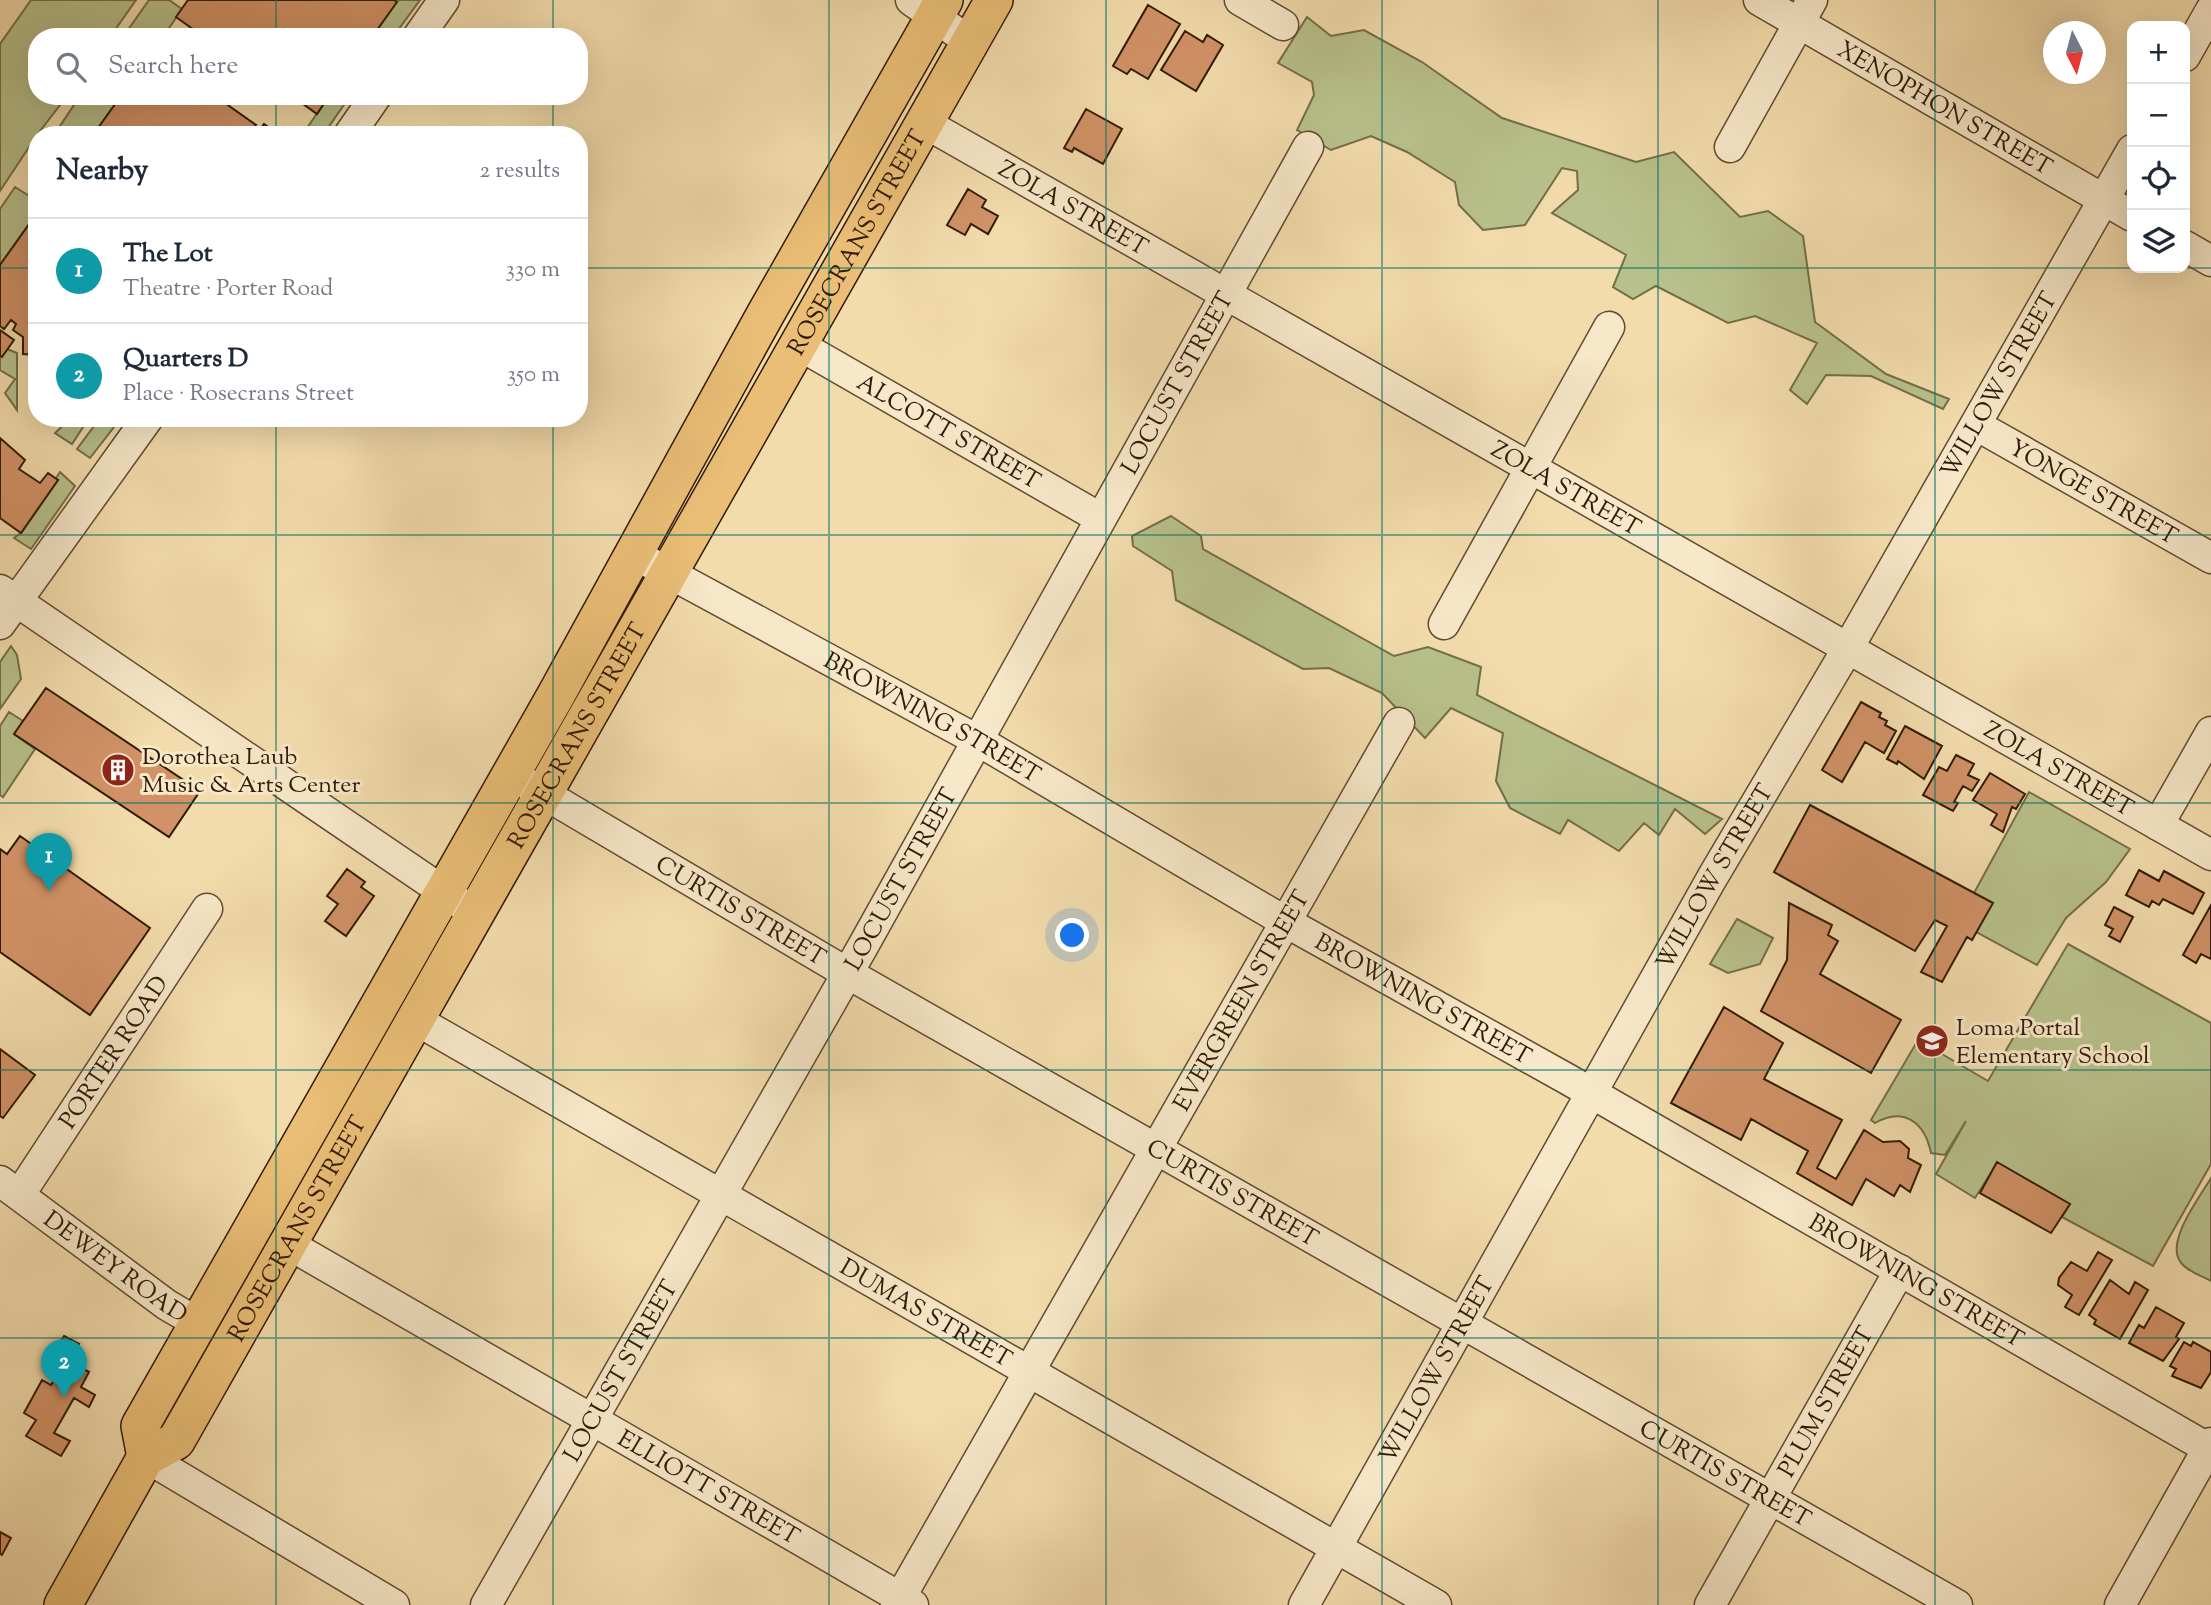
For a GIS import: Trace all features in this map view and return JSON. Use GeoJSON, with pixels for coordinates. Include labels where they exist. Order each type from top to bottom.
{"type":"FeatureCollection","features":[{"type":"Feature","properties":{"kind":"main road","name":"ROSECRANS STREET"},"geometry":{"type":"LineString","coordinates":[[929,6],[634,554],[141,1426],[146,1457],[176,1441],[994,0]]}},
{"type":"Feature","properties":{"kind":"main road"},"geometry":{"type":"LineString","coordinates":[[63,1605],[146,1457]]}},
{"type":"Feature","properties":{"kind":"street"},"geometry":{"type":"LineString","coordinates":[[424,28],[444,0]]}},
{"type":"Feature","properties":{"kind":"street"},"geometry":{"type":"LineString","coordinates":[[1240,0],[1283,25]]}},
{"type":"Feature","properties":{"kind":"street","name":"XENOPHON STREET"},"geometry":{"type":"LineString","coordinates":[[1759,0],[1805,12],[2127,213]]}},
{"type":"Feature","properties":{"kind":"street"},"geometry":{"type":"LineString","coordinates":[[929,6],[970,42]]}},
{"type":"Feature","properties":{"kind":"street"},"geometry":{"type":"LineString","coordinates":[[2190,48],[2211,10]]}},
{"type":"Feature","properties":{"kind":"street"},"geometry":{"type":"LineString","coordinates":[[1730,147],[1805,12]]}},
{"type":"Feature","properties":{"kind":"street"},"geometry":{"type":"LineString","coordinates":[[355,126],[370,105]]}},
{"type":"Feature","properties":{"kind":"street","name":"ZOLA STREET"},"geometry":{"type":"LineString","coordinates":[[923,122],[1226,292],[2211,855]]}},
{"type":"Feature","properties":{"kind":"street","name":"LOCUST STREET"},"geometry":{"type":"LineString","coordinates":[[486,1605],[847,973],[1308,147]]}},
{"type":"Feature","properties":{"kind":"street","name":"WILLOW STREET"},"geometry":{"type":"LineString","coordinates":[[1304,1605],[1712,878],[1848,648],[2127,159]]}},
{"type":"Feature","properties":{"kind":"street"},"geometry":{"type":"LineString","coordinates":[[2190,249],[2211,261]]}},
{"type":"Feature","properties":{"kind":"street"},"geometry":{"type":"LineString","coordinates":[[1444,624],[1609,327]]}},
{"type":"Feature","properties":{"kind":"street","name":"ALCOTT STREET"},"geometry":{"type":"LineString","coordinates":[[799,345],[1100,518]]}},
{"type":"Feature","properties":{"kind":"street","name":"YONGE STREET"},"geometry":{"type":"LineString","coordinates":[[1976,425],[2211,558]]}},
{"type":"Feature","properties":{"kind":"street"},"geometry":{"type":"LineString","coordinates":[[141,427],[5,605],[475,913]]}},
{"type":"Feature","properties":{"kind":"street","name":"BROWNING STREET"},"geometry":{"type":"LineString","coordinates":[[634,554],[976,740],[1284,921],[2210,1447]]}},
{"type":"Feature","properties":{"kind":"street","name":"EVERGREEN STREET"},"geometry":{"type":"LineString","coordinates":[[903,1603],[1028,1372],[1399,723]]}},
{"type":"Feature","properties":{"kind":"street"},"geometry":{"type":"LineString","coordinates":[[2158,825],[2211,732]]}},
{"type":"Feature","properties":{"kind":"street","name":"CURTIS STREET"},"geometry":{"type":"LineString","coordinates":[[511,775],[847,973],[1957,1605]]}},
{"type":"Feature","properties":{"kind":"street","name":"PORTER ROAD"},"geometry":{"type":"LineString","coordinates":[[10,1187],[207,909]]}},
{"type":"Feature","properties":{"kind":"street","name":"DUMAS STREET"},"geometry":{"type":"LineString","coordinates":[[416,1020],[1436,1605]]}},
{"type":"Feature","properties":{"kind":"street","name":"DEWEY ROAD"},"geometry":{"type":"LineString","coordinates":[[10,1187],[167,1305],[198,1323]]}},
{"type":"Feature","properties":{"kind":"street","name":"ELLIOTT STREET"},"geometry":{"type":"LineString","coordinates":[[288,1244],[903,1603]]}},
{"type":"Feature","properties":{"kind":"street","name":"PLUM STREET"},"geometry":{"type":"LineString","coordinates":[[1710,1605],[1900,1270]]}},
{"type":"Feature","properties":{"kind":"street"},"geometry":{"type":"LineString","coordinates":[[2120,1605],[2210,1447]]}},
{"type":"Feature","properties":{"kind":"street"},"geometry":{"type":"LineString","coordinates":[[146,1457],[394,1605]]}},
{"type":"Feature","properties":{"kind":"green space"},"geometry":{"type":"Polygon","coordinates":[[[31,0],[136,0],[116,28],[28,28],[28,105],[60,105],[44,126],[28,126],[28,149],[0,191],[0,44],[31,0]]]}},
{"type":"Feature","properties":{"kind":"green space"},"geometry":{"type":"Polygon","coordinates":[[[149,0],[169,0],[182,9],[169,28],[129,28],[149,0]]]}},
{"type":"Feature","properties":{"kind":"green space"},"geometry":{"type":"Polygon","coordinates":[[[398,0],[420,0],[400,28],[378,28],[398,0]]]}},
{"type":"Feature","properties":{"kind":"green space"},"geometry":{"type":"Polygon","coordinates":[[[1307,17],[1331,36],[1364,30],[1422,62],[1502,118],[1636,162],[1674,152],[1740,217],[1768,211],[1803,236],[1815,322],[1886,374],[1949,399],[1943,409],[1871,376],[1826,375],[1807,404],[1790,390],[1817,343],[1755,316],[1728,323],[1656,286],[1633,299],[1613,287],[1626,255],[1552,213],[1578,190],[1577,171],[1562,168],[1525,225],[1483,230],[1459,205],[1455,182],[1407,152],[1371,136],[1331,150],[1297,130],[1314,95],[1312,82],[1278,63],[1307,17]]]}},
{"type":"Feature","properties":{"kind":"green space"},"geometry":{"type":"Polygon","coordinates":[[[74,105],[115,105],[99,126],[60,126],[74,105]]]}},
{"type":"Feature","properties":{"kind":"green space"},"geometry":{"type":"Polygon","coordinates":[[[323,105],[344,105],[329,126],[308,126],[323,105]]]}},
{"type":"Feature","properties":{"kind":"green space"},"geometry":{"type":"Polygon","coordinates":[[[15,187],[28,195],[28,226],[0,265],[0,209],[15,187]]]}},
{"type":"Feature","properties":{"kind":"green space"},"geometry":{"type":"Polygon","coordinates":[[[7,349],[17,353],[17,410],[5,393],[15,379],[0,370],[0,356],[7,349]]]}},
{"type":"Feature","properties":{"kind":"green space"},"geometry":{"type":"Polygon","coordinates":[[[61,427],[83,427],[72,444],[55,433],[61,427]]]}},
{"type":"Feature","properties":{"kind":"green space"},"geometry":{"type":"Polygon","coordinates":[[[93,427],[114,427],[90,458],[77,449],[93,427]]]}},
{"type":"Feature","properties":{"kind":"green space"},"geometry":{"type":"Polygon","coordinates":[[[60,472],[75,486],[31,549],[14,538],[22,532],[58,480],[56,478],[60,472]]]}},
{"type":"Feature","properties":{"kind":"green space"},"geometry":{"type":"Polygon","coordinates":[[[1171,516],[1201,536],[1203,549],[1394,656],[1428,647],[1481,667],[1477,695],[1722,819],[1705,834],[1675,809],[1659,835],[1644,823],[1619,851],[1568,820],[1560,834],[1510,808],[1496,781],[1503,733],[1451,708],[1425,738],[1382,693],[1329,668],[1303,669],[1176,600],[1172,571],[1133,546],[1132,536],[1171,516]]]}},
{"type":"Feature","properties":{"kind":"green space"},"geometry":{"type":"Polygon","coordinates":[[[11,646],[17,655],[21,679],[0,709],[0,662],[11,646]]]}},
{"type":"Feature","properties":{"kind":"green space"},"geometry":{"type":"Polygon","coordinates":[[[9,712],[23,721],[15,735],[35,749],[3,797],[0,795],[0,726],[9,712]]]}},
{"type":"Feature","properties":{"kind":"green space"},"geometry":{"type":"Polygon","coordinates":[[[2029,792],[2130,849],[2106,882],[2066,918],[2037,965],[1976,932],[1974,893],[2029,792]]]}},
{"type":"Feature","properties":{"kind":"green space"},"geometry":{"type":"Polygon","coordinates":[[[1737,919],[1773,938],[1760,964],[1728,973],[1710,964],[1737,919]]]}},
{"type":"Feature","properties":{"kind":"green space"},"geometry":{"type":"Polygon","coordinates":[[[2068,944],[2211,1023],[2211,1164],[2153,1266],[2062,1217],[2070,1204],[1997,1163],[1975,1198],[1936,1174],[1966,1121],[1945,1155],[1931,1153],[1924,1133],[1912,1120],[1895,1116],[1875,1123],[1871,1120],[1918,1040],[1988,1081],[2068,944]]]}},
{"type":"Feature","properties":{"kind":"green space"},"geometry":{"type":"Polygon","coordinates":[[[2211,1178],[2211,1281],[2182,1264],[2177,1255],[2177,1245],[2185,1221],[2211,1178]]]}},
{"type":"Feature","properties":{"kind":"building"},"geometry":{"type":"Polygon","coordinates":[[[188,0],[397,2],[378,28],[191,28],[176,17],[188,0]]]}},
{"type":"Feature","properties":{"kind":"building"},"geometry":{"type":"Polygon","coordinates":[[[1148,5],[1180,24],[1148,79],[1131,69],[1127,74],[1113,66],[1148,5]]]}},
{"type":"Feature","properties":{"kind":"building"},"geometry":{"type":"Polygon","coordinates":[[[1185,31],[1203,42],[1207,35],[1223,45],[1196,91],[1161,70],[1185,31]]]}},
{"type":"Feature","properties":{"kind":"building"},"geometry":{"type":"Polygon","coordinates":[[[115,105],[228,105],[256,125],[255,126],[99,126],[115,105]]]}},
{"type":"Feature","properties":{"kind":"building"},"geometry":{"type":"Polygon","coordinates":[[[304,105],[323,105],[317,114],[304,105]]]}},
{"type":"Feature","properties":{"kind":"building"},"geometry":{"type":"Polygon","coordinates":[[[1086,109],[1122,129],[1103,164],[1074,148],[1072,152],[1064,148],[1086,109]]]}},
{"type":"Feature","properties":{"kind":"building"},"geometry":{"type":"Polygon","coordinates":[[[968,189],[986,200],[982,207],[998,216],[988,234],[971,224],[965,235],[947,225],[968,189]]]}},
{"type":"Feature","properties":{"kind":"building"},"geometry":{"type":"Polygon","coordinates":[[[28,226],[28,354],[23,354],[23,337],[13,330],[16,324],[11,320],[4,329],[0,326],[0,265],[28,226]]]}},
{"type":"Feature","properties":{"kind":"building"},"geometry":{"type":"Polygon","coordinates":[[[0,330],[14,340],[2,357],[0,356],[0,330]]]}},
{"type":"Feature","properties":{"kind":"building"},"geometry":{"type":"Polygon","coordinates":[[[0,438],[25,460],[19,469],[40,483],[48,473],[58,480],[21,533],[0,518],[0,438]]]}},
{"type":"Feature","properties":{"kind":"building","name":"Dorothea Laub Music & Arts Center"},"geometry":{"type":"Polygon","coordinates":[[[46,688],[200,791],[169,837],[14,734],[46,688]]]}},
{"type":"Feature","properties":{"kind":"building"},"geometry":{"type":"Polygon","coordinates":[[[1861,702],[1881,713],[1879,717],[1887,721],[1885,725],[1896,731],[1884,753],[1865,742],[1842,782],[1822,770],[1861,702]]]}},
{"type":"Feature","properties":{"kind":"building"},"geometry":{"type":"Polygon","coordinates":[[[1905,726],[1942,746],[1924,779],[1898,761],[1897,764],[1887,759],[1905,726]]]}},
{"type":"Feature","properties":{"kind":"building"},"geometry":{"type":"Polygon","coordinates":[[[1956,755],[1974,764],[1968,775],[1979,780],[1972,791],[1963,786],[1954,802],[1958,803],[1953,811],[1923,795],[1939,767],[1947,771],[1956,755]]]}},
{"type":"Feature","properties":{"kind":"building"},"geometry":{"type":"Polygon","coordinates":[[[1990,773],[2025,794],[2016,809],[2012,807],[2003,832],[1991,825],[1997,814],[1973,800],[1990,773]]]}},
{"type":"Feature","properties":{"kind":"building"},"geometry":{"type":"Polygon","coordinates":[[[1810,805],[1993,903],[1972,940],[1967,937],[1942,982],[1921,972],[1947,926],[1935,920],[1915,951],[1774,872],[1810,805]]]}},
{"type":"Feature","properties":{"kind":"building"},"geometry":{"type":"Polygon","coordinates":[[[20,836],[150,928],[90,1015],[0,952],[0,849],[7,854],[20,836]]]}},
{"type":"Feature","properties":{"kind":"building"},"geometry":{"type":"Polygon","coordinates":[[[347,869],[365,882],[361,887],[374,896],[346,936],[325,921],[338,904],[327,896],[347,869]]]}},
{"type":"Feature","properties":{"kind":"building"},"geometry":{"type":"Polygon","coordinates":[[[2139,870],[2159,881],[2164,871],[2204,893],[2193,914],[2163,899],[2159,905],[2152,901],[2149,907],[2126,895],[2139,870]]]}},
{"type":"Feature","properties":{"kind":"building"},"geometry":{"type":"Polygon","coordinates":[[[1789,903],[1832,925],[1828,935],[1838,941],[1820,974],[1901,1020],[1871,1073],[1761,1011],[1787,960],[1789,903]]]}},
{"type":"Feature","properties":{"kind":"building"},"geometry":{"type":"Polygon","coordinates":[[[2211,905],[2211,959],[2201,954],[2196,963],[2183,955],[2211,905]]]}},
{"type":"Feature","properties":{"kind":"building"},"geometry":{"type":"Polygon","coordinates":[[[2114,907],[2133,917],[2120,942],[2109,936],[2113,929],[2105,925],[2114,907]]]}},
{"type":"Feature","properties":{"kind":"building"},"geometry":{"type":"Polygon","coordinates":[[[1724,1007],[1783,1043],[1764,1079],[1842,1120],[1817,1168],[1836,1179],[1864,1130],[1883,1142],[1900,1141],[1909,1149],[1908,1158],[1921,1165],[1910,1192],[1900,1185],[1894,1196],[1866,1179],[1852,1205],[1797,1173],[1808,1151],[1751,1119],[1741,1140],[1671,1103],[1724,1007]]]}},
{"type":"Feature","properties":{"kind":"building"},"geometry":{"type":"Polygon","coordinates":[[[0,1049],[35,1075],[3,1118],[0,1116],[0,1049]]]}},
{"type":"Feature","properties":{"kind":"building"},"geometry":{"type":"Polygon","coordinates":[[[1997,1162],[2070,1204],[2051,1233],[1980,1193],[1997,1162]]]}},
{"type":"Feature","properties":{"kind":"building"},"geometry":{"type":"Polygon","coordinates":[[[2098,1252],[2112,1260],[2079,1315],[2065,1307],[2072,1295],[2058,1285],[2059,1278],[2071,1262],[2087,1271],[2098,1252]]]}},
{"type":"Feature","properties":{"kind":"building"},"geometry":{"type":"Polygon","coordinates":[[[2110,1280],[2129,1294],[2135,1282],[2148,1290],[2120,1339],[2094,1324],[2096,1320],[2089,1315],[2110,1280]]]}},
{"type":"Feature","properties":{"kind":"building"},"geometry":{"type":"Polygon","coordinates":[[[2156,1307],[2184,1323],[2176,1337],[2179,1339],[2163,1361],[2129,1343],[2139,1325],[2144,1328],[2156,1307]]]}},
{"type":"Feature","properties":{"kind":"building"},"geometry":{"type":"Polygon","coordinates":[[[64,1336],[79,1344],[69,1361],[89,1372],[81,1387],[95,1395],[89,1407],[74,1398],[54,1433],[70,1441],[61,1456],[26,1436],[36,1420],[24,1413],[42,1380],[51,1385],[63,1365],[52,1358],[64,1336]]]}},
{"type":"Feature","properties":{"kind":"building"},"geometry":{"type":"Polygon","coordinates":[[[2184,1342],[2191,1346],[2193,1342],[2211,1352],[2211,1372],[2201,1388],[2172,1376],[2176,1369],[2170,1366],[2184,1342]]]}},
{"type":"Feature","properties":{"kind":"building"},"geometry":{"type":"Polygon","coordinates":[[[0,1532],[11,1538],[2,1555],[0,1554],[0,1532]]]}},
{"type":"Feature","properties":{"kind":"place","name":"Dorothea Laub Music & Arts Center"},"geometry":{"type":"Point","coordinates":[118,770]}},
{"type":"Feature","properties":{"kind":"place","name":"The Lot"},"geometry":{"type":"Point","coordinates":[49,891]}},
{"type":"Feature","properties":{"kind":"place","name":"Loma Portal Elementary School"},"geometry":{"type":"Point","coordinates":[1932,1041]}},
{"type":"Feature","properties":{"kind":"place","name":"Quarters D"},"geometry":{"type":"Point","coordinates":[64,1397]}}]}
